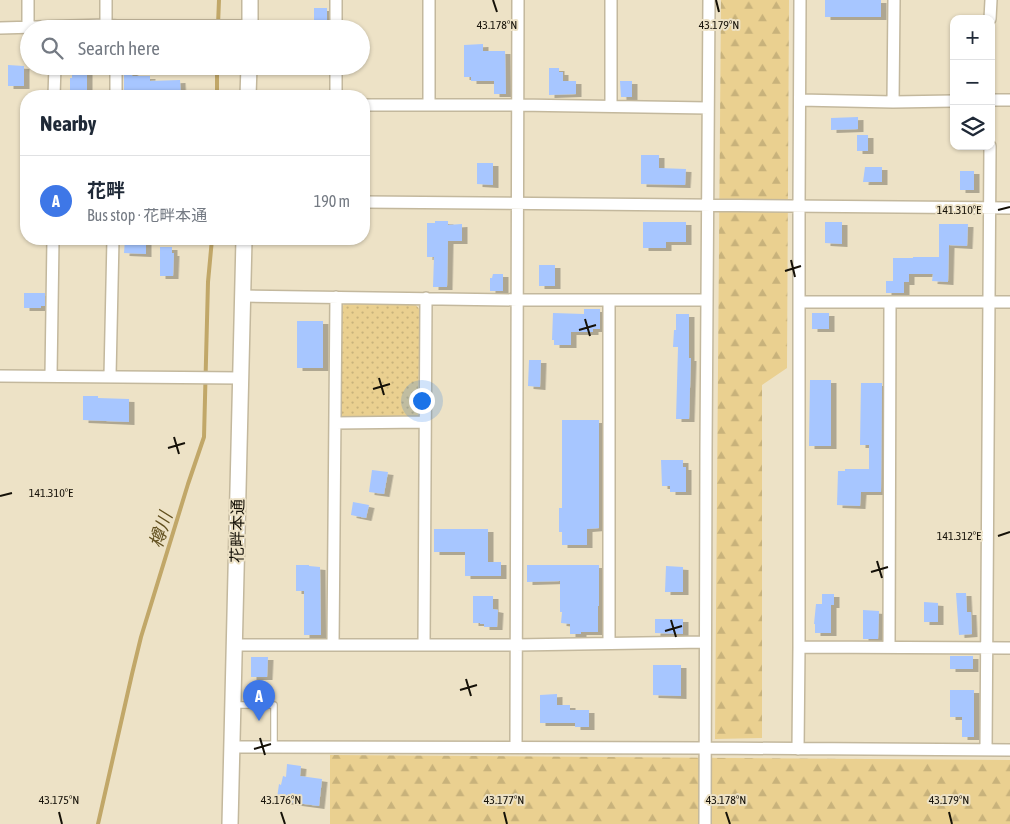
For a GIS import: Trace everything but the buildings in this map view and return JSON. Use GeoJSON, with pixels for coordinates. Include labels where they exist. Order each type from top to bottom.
{"type":"FeatureCollection","features":[{"type":"Feature","properties":{"kind":"street"},"geometry":{"type":"LineString","coordinates":[[28,0],[28,20]]}},
{"type":"Feature","properties":{"kind":"street"},"geometry":{"type":"LineString","coordinates":[[106,0],[111,20]]}},
{"type":"Feature","properties":{"kind":"street"},"geometry":{"type":"LineString","coordinates":[[250,0],[250,20]]}},
{"type":"Feature","properties":{"kind":"street"},"geometry":{"type":"LineString","coordinates":[[336,0],[336,20]]}},
{"type":"Feature","properties":{"kind":"street"},"geometry":{"type":"LineString","coordinates":[[428,0],[429,105]]}},
{"type":"Feature","properties":{"kind":"street"},"geometry":{"type":"LineString","coordinates":[[516,747],[518,0]]}},
{"type":"Feature","properties":{"kind":"street"},"geometry":{"type":"LineString","coordinates":[[611,0],[611,106]]}},
{"type":"Feature","properties":{"kind":"street"},"geometry":{"type":"LineString","coordinates":[[705,824],[709,0]]}},
{"type":"Feature","properties":{"kind":"street"},"geometry":{"type":"LineString","coordinates":[[798,748],[800,0]]}},
{"type":"Feature","properties":{"kind":"street"},"geometry":{"type":"LineString","coordinates":[[893,102],[894,0]]}},
{"type":"Feature","properties":{"kind":"street"},"geometry":{"type":"LineString","coordinates":[[990,15],[991,0]]}},
{"type":"Feature","properties":{"kind":"street"},"geometry":{"type":"LineString","coordinates":[[0,28],[20,27]]}},
{"type":"Feature","properties":{"kind":"street"},"geometry":{"type":"LineString","coordinates":[[54,90],[55,75]]}},
{"type":"Feature","properties":{"kind":"street"},"geometry":{"type":"LineString","coordinates":[[116,75],[116,90]]}},
{"type":"Feature","properties":{"kind":"street"},"geometry":{"type":"LineString","coordinates":[[248,90],[249,75]]}},
{"type":"Feature","properties":{"kind":"street"},"geometry":{"type":"LineString","coordinates":[[336,75],[336,90]]}},
{"type":"Feature","properties":{"kind":"street"},"geometry":{"type":"LineString","coordinates":[[800,100],[950,101]]}},
{"type":"Feature","properties":{"kind":"street"},"geometry":{"type":"LineString","coordinates":[[995,100],[1010,100]]}},
{"type":"Feature","properties":{"kind":"street"},"geometry":{"type":"LineString","coordinates":[[370,105],[708,108]]}},
{"type":"Feature","properties":{"kind":"street"},"geometry":{"type":"LineString","coordinates":[[986,750],[990,150]]}},
{"type":"Feature","properties":{"kind":"street"},"geometry":{"type":"LineString","coordinates":[[370,202],[1010,208]]}},
{"type":"Feature","properties":{"kind":"street"},"geometry":{"type":"LineString","coordinates":[[51,376],[53,245]]}},
{"type":"Feature","properties":{"kind":"street"},"geometry":{"type":"LineString","coordinates":[[110,376],[113,245]]}},
{"type":"Feature","properties":{"kind":"street","name":"花畔本通"},"geometry":{"type":"LineString","coordinates":[[230,824],[244,245]]}},
{"type":"Feature","properties":{"kind":"street"},"geometry":{"type":"LineString","coordinates":[[243,296],[517,300],[707,300]]}},
{"type":"Feature","properties":{"kind":"street"},"geometry":{"type":"LineString","coordinates":[[333,645],[336,297]]}},
{"type":"Feature","properties":{"kind":"street"},"geometry":{"type":"LineString","coordinates":[[424,645],[426,298]]}},
{"type":"Feature","properties":{"kind":"street"},"geometry":{"type":"LineString","coordinates":[[609,300],[609,643]]}},
{"type":"Feature","properties":{"kind":"street"},"geometry":{"type":"LineString","coordinates":[[799,302],[1010,302]]}},
{"type":"Feature","properties":{"kind":"street"},"geometry":{"type":"LineString","coordinates":[[889,647],[890,303]]}},
{"type":"Feature","properties":{"kind":"street"},"geometry":{"type":"LineString","coordinates":[[0,376],[241,378]]}},
{"type":"Feature","properties":{"kind":"street"},"geometry":{"type":"LineString","coordinates":[[335,423],[425,422]]}},
{"type":"Feature","properties":{"kind":"street"},"geometry":{"type":"LineString","coordinates":[[234,645],[516,645],[705,642]]}},
{"type":"Feature","properties":{"kind":"street"},"geometry":{"type":"LineString","coordinates":[[799,647],[1010,648]]}},
{"type":"Feature","properties":{"kind":"street"},"geometry":{"type":"LineString","coordinates":[[232,747],[1010,750]]}},
{"type":"Feature","properties":{"kind":"lane"},"geometry":{"type":"LineString","coordinates":[[233,705],[274,705],[274,747]]}},
{"type":"Feature","properties":{"kind":"green space"},"geometry":{"type":"Polygon","coordinates":[[[721,0],[789,0],[787,368],[762,385],[762,738],[715,739],[721,0]]]}},
{"type":"Feature","properties":{"kind":"green space"},"geometry":{"type":"Polygon","coordinates":[[[346,303],[415,304],[420,310],[418,416],[415,420],[344,418],[340,414],[340,308],[346,303]]]}},
{"type":"Feature","properties":{"kind":"green space"},"geometry":{"type":"Polygon","coordinates":[[[330,755],[1010,760],[1010,824],[330,824],[330,755]]]}},
{"type":"Feature","properties":{"kind":"waterway","name":"樽川"},"geometry":{"type":"LineString","coordinates":[[218,20],[219,0]]}},
{"type":"Feature","properties":{"kind":"waterway","name":"樽川"},"geometry":{"type":"LineString","coordinates":[[217,75],[217,90]]}},
{"type":"Feature","properties":{"kind":"waterway","name":"樽川"},"geometry":{"type":"LineString","coordinates":[[98,824],[141,637],[204,437],[208,282],[211,245]]}},
{"type":"Feature","properties":{"kind":"place","name":"花畔"},"geometry":{"type":"Point","coordinates":[259,721]}}]}
